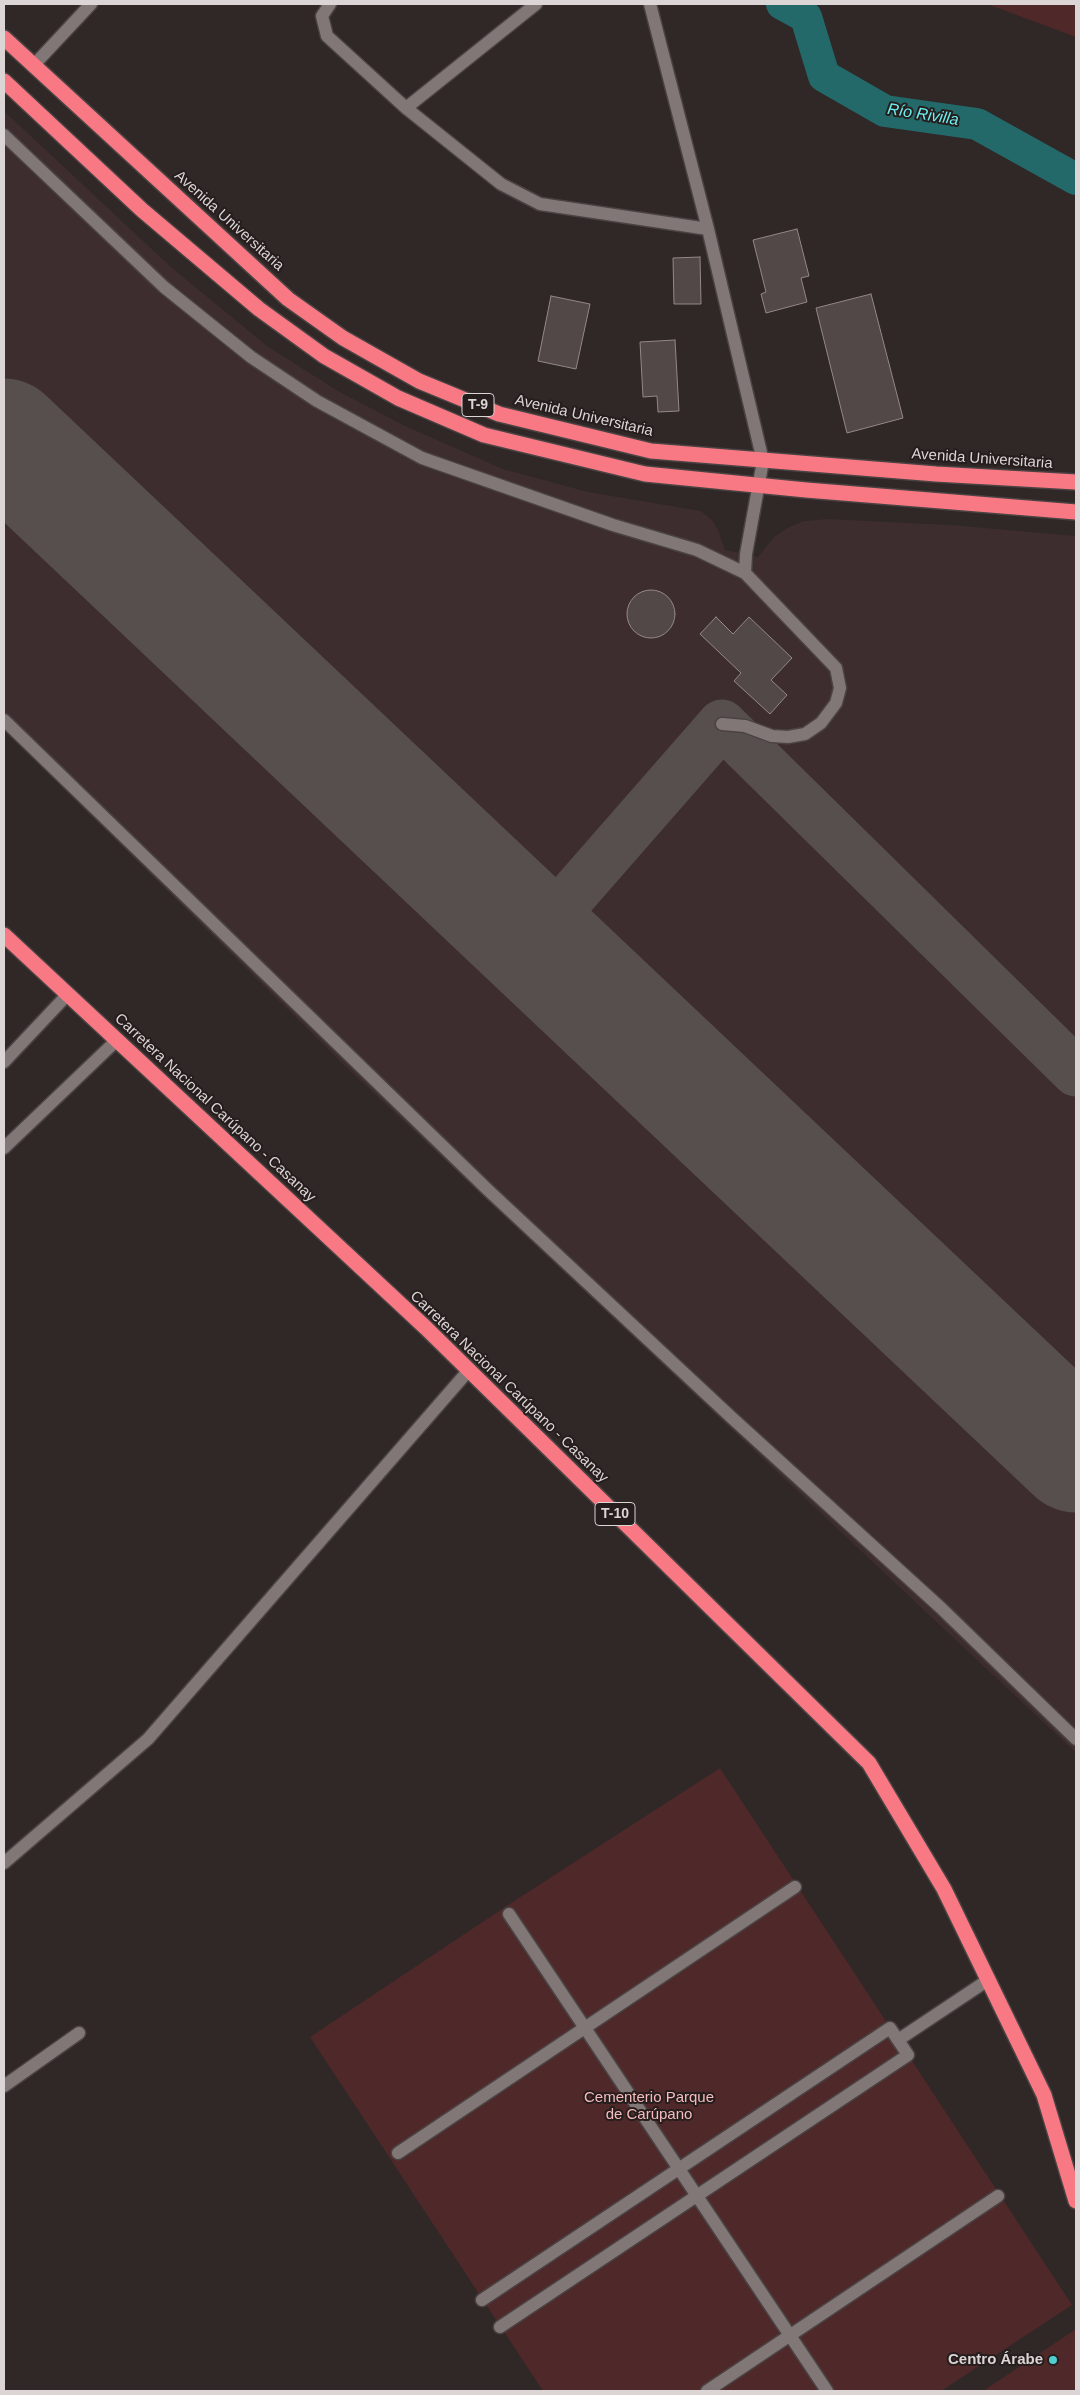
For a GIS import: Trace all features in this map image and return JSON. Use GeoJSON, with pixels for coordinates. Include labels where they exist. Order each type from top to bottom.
{"type":"FeatureCollection","features":[{"type":"Feature","properties":{"kind":"highway","name":"Avenida Universitaria"},"geometry":{"type":"LineString","coordinates":[[4,38],[288,299],[343,338],[419,381],[499,414],[651,451],[763,461],[1076,482]]}},
{"type":"Feature","properties":{"kind":"highway","name":"T-9"},"geometry":{"type":"LineString","coordinates":[[4,81],[142,210],[259,310],[324,356],[398,398],[484,435],[645,474],[760,486],[1076,512]]}},
{"type":"Feature","properties":{"kind":"highway","name":"Carretera Nacional Carúpano - Casanay"},"geometry":{"type":"LineString","coordinates":[[4,935],[468,1370],[869,1764],[944,1889],[1044,2095],[1076,2201]]}},
{"type":"Feature","properties":{"kind":"street"},"geometry":{"type":"LineString","coordinates":[[33,66],[91,4]]}},
{"type":"Feature","properties":{"kind":"street"},"geometry":{"type":"LineString","coordinates":[[330,4],[322,16],[327,36],[406,108],[501,184],[540,204],[708,229]]}},
{"type":"Feature","properties":{"kind":"street"},"geometry":{"type":"LineString","coordinates":[[406,108],[536,4]]}},
{"type":"Feature","properties":{"kind":"street"},"geometry":{"type":"LineString","coordinates":[[650,4],[708,229],[763,461],[760,486],[746,554],[745,573]]}},
{"type":"Feature","properties":{"kind":"street"},"geometry":{"type":"LineString","coordinates":[[4,135],[164,288],[252,357],[317,401],[422,458],[613,525],[698,550],[745,573],[836,668],[840,688],[836,703],[831,710],[821,723],[805,734],[788,737],[772,736],[745,726],[722,724]]}},
{"type":"Feature","properties":{"kind":"street"},"geometry":{"type":"LineString","coordinates":[[4,720],[488,1190],[730,1417],[941,1608],[1076,1739]]}},
{"type":"Feature","properties":{"kind":"street"},"geometry":{"type":"LineString","coordinates":[[4,1062],[68,994]]}},
{"type":"Feature","properties":{"kind":"street"},"geometry":{"type":"LineString","coordinates":[[4,1148],[117,1040]]}},
{"type":"Feature","properties":{"kind":"street"},"geometry":{"type":"LineString","coordinates":[[4,1862],[148,1739],[468,1370]]}},
{"type":"Feature","properties":{"kind":"street"},"geometry":{"type":"LineString","coordinates":[[398,2153],[795,1887]]}},
{"type":"Feature","properties":{"kind":"street"},"geometry":{"type":"LineString","coordinates":[[509,1914],[827,2391]]}},
{"type":"Feature","properties":{"kind":"street"},"geometry":{"type":"LineString","coordinates":[[898,2040],[988,1980]]}},
{"type":"Feature","properties":{"kind":"street"},"geometry":{"type":"LineString","coordinates":[[482,2300],[890,2028],[908,2055],[500,2327]]}},
{"type":"Feature","properties":{"kind":"street"},"geometry":{"type":"LineString","coordinates":[[4,2086],[79,2034]]}},
{"type":"Feature","properties":{"kind":"street"},"geometry":{"type":"LineString","coordinates":[[707,2391],[998,2196]]}},
{"type":"Feature","properties":{"kind":"shaded area"},"geometry":{"type":"Polygon","coordinates":[[[4,111],[171,267],[267,346],[338,391],[405,426],[503,469],[588,492],[701,511],[712,520],[718,530],[725,550],[758,557],[774,537],[787,528],[804,521],[827,519],[951,525],[1076,536],[1076,1753],[348,1069],[4,730],[4,111]]]}},
{"type":"Feature","properties":{"kind":"green space"},"geometry":{"type":"Polygon","coordinates":[[[987,4],[1076,4],[1076,37],[987,4]]]}},
{"type":"Feature","properties":{"kind":"green space","name":"Cementerio Parque de Carúpano"},"geometry":{"type":"Polygon","coordinates":[[[720,1768],[1072,2305],[941,2391],[543,2391],[310,2037],[505,1907],[720,1768]]]}},
{"type":"Feature","properties":{"kind":"green space","name":"Centro Árabe"},"geometry":{"type":"Polygon","coordinates":[[[1076,2329],[1076,2391],[983,2391],[1076,2329]]]}},
{"type":"Feature","properties":{"kind":"building"},"geometry":{"type":"Polygon","coordinates":[[[797,229],[809,276],[801,278],[807,302],[766,313],[761,294],[766,292],[753,240],[797,229]]]}},
{"type":"Feature","properties":{"kind":"building"},"geometry":{"type":"Polygon","coordinates":[[[700,257],[701,304],[674,304],[673,258],[700,257]]]}},
{"type":"Feature","properties":{"kind":"building"},"geometry":{"type":"Polygon","coordinates":[[[871,294],[903,418],[847,433],[816,308],[871,294]]]}},
{"type":"Feature","properties":{"kind":"building"},"geometry":{"type":"Polygon","coordinates":[[[551,296],[590,304],[576,369],[538,361],[551,296]]]}},
{"type":"Feature","properties":{"kind":"building"},"geometry":{"type":"Polygon","coordinates":[[[675,340],[679,411],[658,412],[657,396],[643,397],[640,342],[675,340]]]}},
{"type":"Feature","properties":{"kind":"building"},"geometry":{"type":"Polygon","coordinates":[[[646,590],[656,590],[665,594],[671,600],[675,614],[671,628],[665,634],[656,638],[646,638],[637,634],[631,628],[627,619],[627,609],[631,600],[637,594],[646,590]]]}},
{"type":"Feature","properties":{"kind":"building"},"geometry":{"type":"Polygon","coordinates":[[[716,617],[733,634],[749,617],[792,658],[771,680],[787,695],[770,714],[734,681],[741,673],[700,634],[716,617]]]}},
{"type":"Feature","properties":{"kind":"waterway","name":"Río Rivilla"},"geometry":{"type":"LineString","coordinates":[[782,4],[806,17],[824,76],[885,111],[977,124],[1076,179]]}},
{"type":"Feature","properties":{"kind":"taxiway"},"geometry":{"type":"LineString","coordinates":[[534,939],[722,724],[1076,1072]]}},
{"type":"Feature","properties":{"kind":"taxiway"},"geometry":{"type":"LineString","coordinates":[[1061,1438],[1076,1440]]}},
{"type":"Feature","properties":{"kind":"runway"},"geometry":{"type":"LineString","coordinates":[[4,439],[1076,1452]]}},
{"type":"Feature","properties":{"kind":"place","name":"Centro Árabe"},"geometry":{"type":"Point","coordinates":[1053,2360]}}]}
